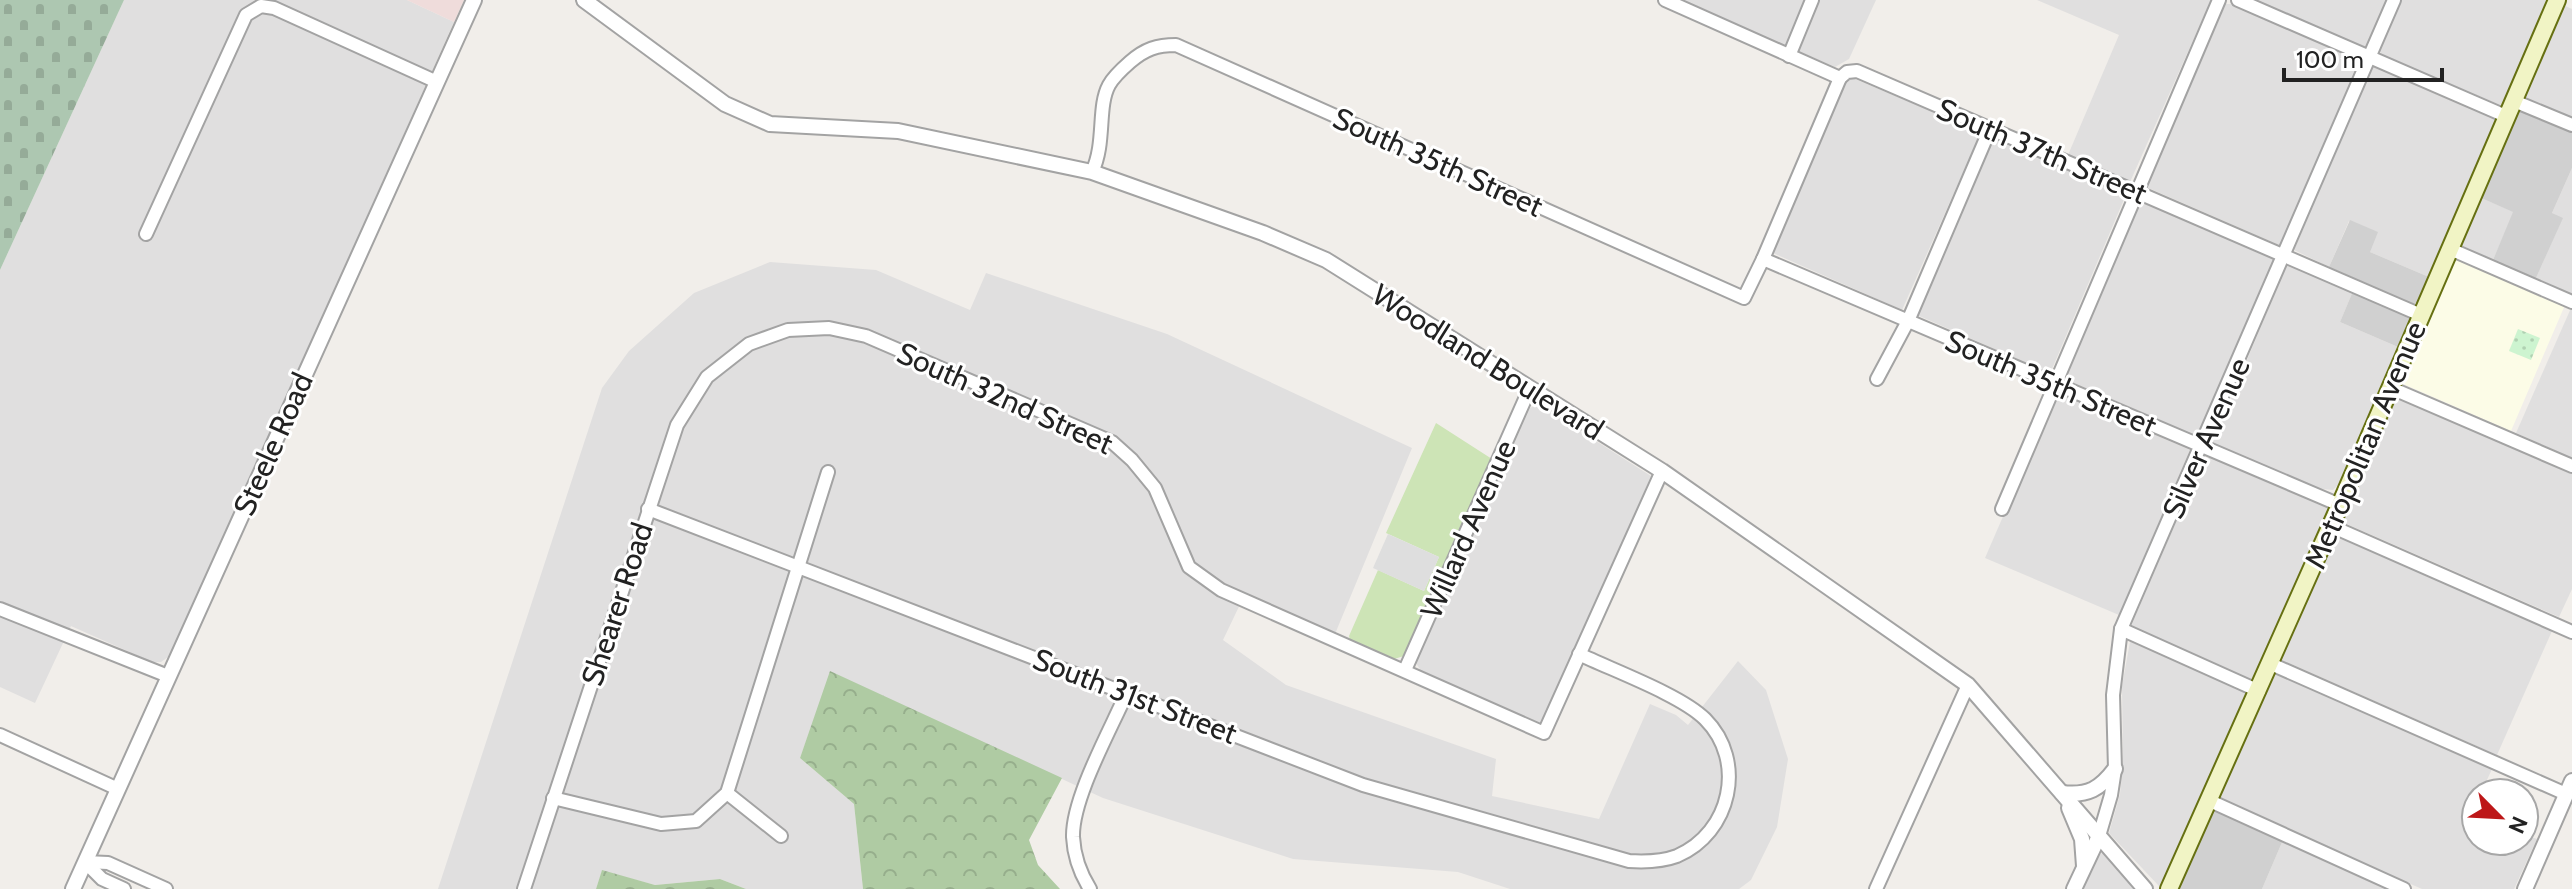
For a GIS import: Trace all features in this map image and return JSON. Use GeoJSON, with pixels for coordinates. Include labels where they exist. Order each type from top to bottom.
{"type":"FeatureCollection","features":[{"type":"Feature","properties":{"kind":"main road","name":"Metropolitan Avenue"},"geometry":{"type":"LineString","coordinates":[[2169,889],[2271,664],[2557,0]]}},
{"type":"Feature","properties":{"kind":"street","name":"Steele Road"},"geometry":{"type":"LineString","coordinates":[[73,889],[474,0]]}},
{"type":"Feature","properties":{"kind":"street","name":"Woodland Boulevard"},"geometry":{"type":"LineString","coordinates":[[584,0],[739,112],[770,124],[909,133],[1092,172],[1308,250],[1662,471],[1968,685],[2145,889]]}},
{"type":"Feature","properties":{"kind":"street","name":"South 37th Street"},"geometry":{"type":"LineString","coordinates":[[1665,0],[1840,78],[1847,72],[1857,71],[2421,315]]}},
{"type":"Feature","properties":{"kind":"street"},"geometry":{"type":"LineString","coordinates":[[1697,14],[1702,0]]}},
{"type":"Feature","properties":{"kind":"street"},"geometry":{"type":"LineString","coordinates":[[1789,56],[1812,0]]}},
{"type":"Feature","properties":{"kind":"street"},"geometry":{"type":"LineString","coordinates":[[2002,509],[2219,0]]}},
{"type":"Feature","properties":{"kind":"street"},"geometry":{"type":"LineString","coordinates":[[2238,0],[2370,57],[2511,109],[2572,125]]}},
{"type":"Feature","properties":{"kind":"street","name":"Silver Avenue"},"geometry":{"type":"LineString","coordinates":[[2074,889],[2099,836],[2115,769],[2113,695],[2121,629],[2394,0]]}},
{"type":"Feature","properties":{"kind":"street"},"geometry":{"type":"LineString","coordinates":[[146,234],[246,15],[261,6],[274,8],[437,82]]}},
{"type":"Feature","properties":{"kind":"street","name":"South 35th Street"},"geometry":{"type":"LineString","coordinates":[[1092,172],[1102,143],[1105,94],[1109,84],[1139,54],[1158,45],[1176,45],[1744,298],[1763,259],[2340,505]]}},
{"type":"Feature","properties":{"kind":"street"},"geometry":{"type":"LineString","coordinates":[[1763,259],[1840,78]]}},
{"type":"Feature","properties":{"kind":"street"},"geometry":{"type":"LineString","coordinates":[[1877,379],[1908,321],[1990,129]]}},
{"type":"Feature","properties":{"kind":"street"},"geometry":{"type":"LineString","coordinates":[[2450,249],[2572,302]]}},
{"type":"Feature","properties":{"kind":"street","name":"South 32nd Street"},"geometry":{"type":"LineString","coordinates":[[749,344],[788,330],[829,328],[866,336],[1112,442],[1155,488],[1189,567],[1239,600],[1544,733],[1579,654]]}},
{"type":"Feature","properties":{"kind":"street","name":"Shearer Road"},"geometry":{"type":"LineString","coordinates":[[524,889],[677,425],[707,377],[749,344]]}},
{"type":"Feature","properties":{"kind":"street","name":"Willard Avenue"},"geometry":{"type":"LineString","coordinates":[[1405,670],[1530,388]]}},
{"type":"Feature","properties":{"kind":"street"},"geometry":{"type":"LineString","coordinates":[[2391,388],[2572,466]]}},
{"type":"Feature","properties":{"kind":"street"},"geometry":{"type":"LineString","coordinates":[[1579,654],[1662,471]]}},
{"type":"Feature","properties":{"kind":"street"},"geometry":{"type":"LineString","coordinates":[[553,798],[661,824],[696,821],[727,793],[828,472]]}},
{"type":"Feature","properties":{"kind":"street","name":"South 31st Street"},"geometry":{"type":"LineString","coordinates":[[648,509],[1363,785],[1629,861],[1652,862],[1676,857],[1709,835],[1723,814],[1729,767],[1720,738],[1704,718],[1681,702],[1579,654]]}},
{"type":"Feature","properties":{"kind":"street"},"geometry":{"type":"LineString","coordinates":[[2331,526],[2572,632]]}},
{"type":"Feature","properties":{"kind":"street"},"geometry":{"type":"LineString","coordinates":[[0,609],[168,676]]}},
{"type":"Feature","properties":{"kind":"street"},"geometry":{"type":"LineString","coordinates":[[2121,629],[2259,691]]}},
{"type":"Feature","properties":{"kind":"street"},"geometry":{"type":"LineString","coordinates":[[2271,664],[2569,787],[2525,889]]}},
{"type":"Feature","properties":{"kind":"street"},"geometry":{"type":"LineString","coordinates":[[1876,889],[1968,685]]}},
{"type":"Feature","properties":{"kind":"street"},"geometry":{"type":"LineString","coordinates":[[1090,889],[1076,858],[1073,835],[1082,796],[1127,692]]}},
{"type":"Feature","properties":{"kind":"street"},"geometry":{"type":"LineString","coordinates":[[0,735],[118,789]]}},
{"type":"Feature","properties":{"kind":"street"},"geometry":{"type":"LineString","coordinates":[[2084,866],[2082,839],[2062,793],[2086,794],[2098,788],[2115,769]]}},
{"type":"Feature","properties":{"kind":"street"},"geometry":{"type":"LineString","coordinates":[[727,793],[781,836]]}},
{"type":"Feature","properties":{"kind":"street"},"geometry":{"type":"LineString","coordinates":[[2210,801],[2404,889]]}},
{"type":"Feature","properties":{"kind":"street"},"geometry":{"type":"LineString","coordinates":[[85,862],[102,879],[124,889]]}},
{"type":"Feature","properties":{"kind":"street"},"geometry":{"type":"LineString","coordinates":[[85,862],[108,863],[166,889]]}},
{"type":"Feature","properties":{"kind":"shaded area"},"geometry":{"type":"Polygon","coordinates":[[[124,0],[407,0],[454,22],[171,655],[161,662],[152,662],[71,626],[35,703],[0,687],[0,270],[124,0]]]}},
{"type":"Feature","properties":{"kind":"shaded area"},"geometry":{"type":"Polygon","coordinates":[[[407,0],[464,0],[454,22],[407,0]]]}},
{"type":"Feature","properties":{"kind":"shaded area"},"geometry":{"type":"Polygon","coordinates":[[[1681,0],[1876,0],[1849,59],[1835,67],[1681,0]]]}},
{"type":"Feature","properties":{"kind":"shaded area"},"geometry":{"type":"Polygon","coordinates":[[[2037,0],[2211,0],[2130,182],[2068,155],[2119,35],[2037,0]]]}},
{"type":"Feature","properties":{"kind":"shaded area"},"geometry":{"type":"Polygon","coordinates":[[[2252,0],[2388,0],[2369,44],[2364,47],[2252,0]]]}},
{"type":"Feature","properties":{"kind":"shaded area"},"geometry":{"type":"Polygon","coordinates":[[[2400,0],[2547,0],[2504,103],[2500,105],[2382,55],[2379,50],[2400,0]]]}},
{"type":"Feature","properties":{"kind":"shaded area"},"geometry":{"type":"Polygon","coordinates":[[[2226,4],[2361,61],[2283,243],[2279,245],[2146,187],[2226,4]]]}},
{"type":"Feature","properties":{"kind":"shaded area"},"geometry":{"type":"Polygon","coordinates":[[[2561,4],[2572,9],[2572,119],[2528,100],[2524,93],[2561,4]]]}},
{"type":"Feature","properties":{"kind":"shaded area"},"geometry":{"type":"Polygon","coordinates":[[[2373,66],[2491,115],[2496,121],[2429,277],[2370,252],[2349,221],[2329,267],[2294,250],[2373,66]]]}},
{"type":"Feature","properties":{"kind":"shaded area"},"geometry":{"type":"Polygon","coordinates":[[[1848,79],[1855,79],[1981,132],[1902,310],[1773,253],[1848,79]]]}},
{"type":"Feature","properties":{"kind":"shaded area"},"geometry":{"type":"Polygon","coordinates":[[[2518,111],[2572,132],[2572,168],[2552,213],[2563,218],[2536,278],[2493,260],[2513,212],[2479,197],[2518,111]]]}},
{"type":"Feature","properties":{"kind":"shaded area"},"geometry":{"type":"Polygon","coordinates":[[[1994,138],[2122,192],[2125,197],[2052,369],[2047,372],[1917,315],[1994,138]]]}},
{"type":"Feature","properties":{"kind":"shaded area"},"geometry":{"type":"Polygon","coordinates":[[[2572,168],[2572,294],[2536,278],[2562,219],[2552,213],[2572,168]]]}},
{"type":"Feature","properties":{"kind":"shaded area"},"geometry":{"type":"Polygon","coordinates":[[[2479,197],[2514,212],[2493,260],[2459,244],[2479,197]]]}},
{"type":"Feature","properties":{"kind":"shaded area"},"geometry":{"type":"Polygon","coordinates":[[[2146,202],[2274,259],[2200,433],[2194,435],[2065,379],[2138,205],[2146,202]]]}},
{"type":"Feature","properties":{"kind":"shaded area"},"geometry":{"type":"Polygon","coordinates":[[[2350,220],[2378,232],[2370,252],[2429,277],[2418,302],[2414,304],[2329,267],[2350,220]]]}},
{"type":"Feature","properties":{"kind":"shaded area"},"geometry":{"type":"Polygon","coordinates":[[[2455,257],[2565,305],[2511,431],[2401,383],[2450,261],[2455,257]]]}},
{"type":"Feature","properties":{"kind":"shaded area"},"geometry":{"type":"Polygon","coordinates":[[[770,262],[876,270],[970,310],[986,273],[1167,334],[1412,448],[1335,634],[1245,594],[1223,640],[1286,685],[1496,759],[1492,796],[1599,819],[1650,704],[1676,715],[1688,725],[1738,661],[1766,690],[1788,759],[1777,827],[1751,880],[1739,889],[1510,889],[1458,872],[1293,859],[1103,798],[831,672],[800,758],[854,804],[863,889],[746,889],[720,879],[655,885],[602,871],[596,889],[438,889],[602,388],[629,351],[694,293],[770,262]]]}},
{"type":"Feature","properties":{"kind":"shaded area"},"geometry":{"type":"Polygon","coordinates":[[[2290,263],[2353,291],[2340,322],[2398,347],[2341,482],[2333,490],[2313,488],[2212,443],[2290,263]]]}},
{"type":"Feature","properties":{"kind":"shaded area"},"geometry":{"type":"Polygon","coordinates":[[[2353,291],[2408,314],[2410,320],[2398,347],[2340,322],[2353,291]]]}},
{"type":"Feature","properties":{"kind":"shaded area"},"geometry":{"type":"Polygon","coordinates":[[[2572,308],[2572,458],[2516,433],[2572,308]]]}},
{"type":"Feature","properties":{"kind":"shaded area"},"geometry":{"type":"Polygon","coordinates":[[[2057,392],[2190,450],[2119,615],[1985,558],[2057,392]]]}},
{"type":"Feature","properties":{"kind":"shaded area"},"geometry":{"type":"Polygon","coordinates":[[[2394,397],[2572,474],[2572,589],[2559,617],[2342,522],[2394,397]]]}},
{"type":"Feature","properties":{"kind":"shaded area"},"geometry":{"type":"Polygon","coordinates":[[[1538,404],[1651,476],[1544,722],[1539,724],[1421,671],[1416,663],[1530,408],[1538,404]]]}},
{"type":"Feature","properties":{"kind":"shaded area"},"geometry":{"type":"Polygon","coordinates":[[[2210,457],[2326,506],[2329,510],[2251,682],[2133,629],[2132,624],[2202,461],[2210,457]]]}},
{"type":"Feature","properties":{"kind":"shaded area"},"geometry":{"type":"Polygon","coordinates":[[[1388,534],[1439,557],[1424,591],[1373,568],[1388,534]]]}},
{"type":"Feature","properties":{"kind":"shaded area"},"geometry":{"type":"Polygon","coordinates":[[[2338,535],[2552,631],[2497,755],[2282,660],[2338,535]]]}},
{"type":"Feature","properties":{"kind":"shaded area"},"geometry":{"type":"Polygon","coordinates":[[[2130,642],[2137,642],[2249,692],[2164,884],[2159,886],[2109,833],[2120,794],[2123,764],[2122,686],[2130,642]]]}},
{"type":"Feature","properties":{"kind":"shaded area"},"geometry":{"type":"Polygon","coordinates":[[[2276,674],[2492,769],[2488,777],[2460,777],[2460,857],[2529,857],[2514,889],[2422,889],[2223,802],[2220,795],[2276,674]]]}},
{"type":"Feature","properties":{"kind":"shaded area"},"geometry":{"type":"Polygon","coordinates":[[[2216,810],[2283,840],[2262,889],[2177,889],[2211,813],[2216,810]]]}},
{"type":"Feature","properties":{"kind":"shaded area"},"geometry":{"type":"Polygon","coordinates":[[[2283,840],[2395,889],[2262,889],[2283,840]]]}},
{"type":"Feature","properties":{"kind":"shaded area"},"geometry":{"type":"Polygon","coordinates":[[[2104,854],[2135,889],[2082,889],[2104,854]]]}},
{"type":"Feature","properties":{"kind":"green space"},"geometry":{"type":"Polygon","coordinates":[[[0,0],[124,0],[0,270],[0,0]]]}},
{"type":"Feature","properties":{"kind":"green space"},"geometry":{"type":"Polygon","coordinates":[[[2518,329],[2540,338],[2531,360],[2509,351],[2518,329]]]}},
{"type":"Feature","properties":{"kind":"green space"},"geometry":{"type":"Polygon","coordinates":[[[1436,423],[1492,459],[1404,656],[1394,659],[1350,640],[1349,636],[1378,570],[1424,591],[1439,557],[1386,533],[1436,423]]]}},
{"type":"Feature","properties":{"kind":"green space"},"geometry":{"type":"Polygon","coordinates":[[[830,671],[1062,778],[1029,840],[1038,865],[1060,889],[863,889],[854,804],[800,758],[830,671]]]}},
{"type":"Feature","properties":{"kind":"green space"},"geometry":{"type":"Polygon","coordinates":[[[602,870],[655,885],[720,879],[746,889],[596,889],[602,870]]]}}]}
